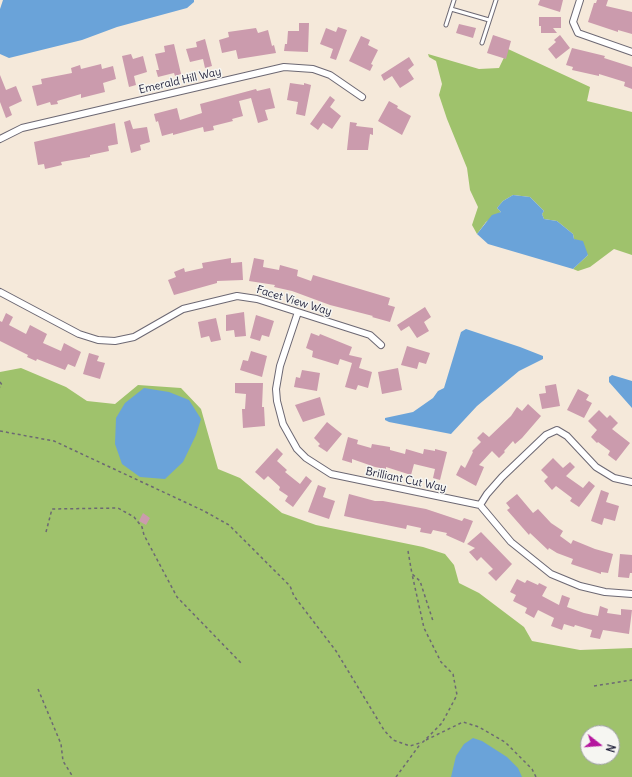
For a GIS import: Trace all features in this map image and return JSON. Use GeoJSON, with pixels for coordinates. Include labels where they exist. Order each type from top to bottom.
{"type":"FeatureCollection","features":[{"type":"Feature","properties":{"kind":"street"},"geometry":{"type":"LineString","coordinates":[[580,0],[573,22],[578,32],[632,52]]}},
{"type":"Feature","properties":{"kind":"street","name":"Emerald Hill Way"},"geometry":{"type":"LineString","coordinates":[[0,139],[22,128],[284,67],[313,69],[330,76],[362,97]]}},
{"type":"Feature","properties":{"kind":"street","name":"Facet View Way"},"geometry":{"type":"LineString","coordinates":[[0,292],[80,334],[98,340],[115,341],[134,337],[183,309],[237,296],[257,299],[370,334],[381,345]]}},
{"type":"Feature","properties":{"kind":"street","name":"Brilliant Cut Way"},"geometry":{"type":"LineString","coordinates":[[298,312],[280,366],[276,389],[277,401],[283,424],[297,449],[317,466],[331,474],[480,505]]}},
{"type":"Feature","properties":{"kind":"street"},"geometry":{"type":"LineString","coordinates":[[632,482],[614,478],[596,467],[567,436],[557,430],[546,435],[502,476],[480,505],[510,542],[551,574],[580,586],[605,592],[632,594]]}},
{"type":"Feature","properties":{"kind":"lane"},"geometry":{"type":"LineString","coordinates":[[446,25],[454,0]]}},
{"type":"Feature","properties":{"kind":"lane"},"geometry":{"type":"LineString","coordinates":[[482,43],[496,0]]}},
{"type":"Feature","properties":{"kind":"lane"},"geometry":{"type":"LineString","coordinates":[[451,9],[489,20]]}},
{"type":"Feature","properties":{"kind":"path"},"geometry":{"type":"LineString","coordinates":[[0,382],[2,385],[0,387]]}},
{"type":"Feature","properties":{"kind":"path"},"geometry":{"type":"LineString","coordinates":[[0,431],[54,441],[204,511],[229,525],[290,586],[294,596],[336,651],[384,730],[393,740],[410,746],[423,742],[463,722],[479,727],[505,742],[532,768],[536,777]]}},
{"type":"Feature","properties":{"kind":"path"},"geometry":{"type":"LineString","coordinates":[[46,532],[52,509],[118,508],[134,517],[142,527],[144,535],[177,597],[241,663]]}},
{"type":"Feature","properties":{"kind":"path"},"geometry":{"type":"LineString","coordinates":[[396,777],[418,746],[442,723],[457,695],[453,674],[441,662],[424,628],[408,551]]}},
{"type":"Feature","properties":{"kind":"path"},"geometry":{"type":"LineString","coordinates":[[412,574],[420,581],[433,621]]}},
{"type":"Feature","properties":{"kind":"path"},"geometry":{"type":"LineString","coordinates":[[594,686],[632,680]]}},
{"type":"Feature","properties":{"kind":"path"},"geometry":{"type":"LineString","coordinates":[[38,689],[61,744],[63,761],[73,777]]}},
{"type":"Feature","properties":{"kind":"green space"},"geometry":{"type":"Polygon","coordinates":[[[508,49],[590,87],[587,101],[632,112],[632,255],[614,249],[590,267],[578,271],[573,269],[588,255],[574,239],[573,234],[557,221],[544,219],[542,214],[544,211],[530,197],[513,195],[503,201],[497,208],[501,212],[486,222],[477,234],[472,225],[478,207],[470,190],[467,168],[439,95],[442,84],[436,61],[429,57],[428,54],[479,69],[499,68],[508,49]]]}},
{"type":"Feature","properties":{"kind":"green space"},"geometry":{"type":"Polygon","coordinates":[[[21,368],[66,387],[87,401],[115,404],[138,385],[181,388],[201,409],[218,469],[240,478],[282,513],[316,525],[423,547],[445,554],[454,565],[459,583],[479,593],[524,627],[532,641],[580,650],[632,648],[632,777],[0,777],[0,372],[21,368]]]}},
{"type":"Feature","properties":{"kind":"water"},"geometry":{"type":"Polygon","coordinates":[[[3,0],[194,0],[194,2],[187,8],[117,27],[82,40],[9,58],[0,54],[0,9],[3,0]]]}},
{"type":"Feature","properties":{"kind":"water"},"geometry":{"type":"Polygon","coordinates":[[[513,195],[530,197],[544,211],[542,214],[544,219],[557,221],[573,234],[574,239],[583,241],[588,255],[573,269],[488,244],[477,234],[492,215],[501,212],[497,208],[503,201],[513,195]]]}},
{"type":"Feature","properties":{"kind":"water"},"geometry":{"type":"Polygon","coordinates":[[[466,329],[520,347],[543,356],[543,359],[519,371],[477,406],[451,434],[385,420],[385,418],[413,412],[433,398],[438,391],[444,388],[461,332],[466,329]]]}},
{"type":"Feature","properties":{"kind":"water"},"geometry":{"type":"Polygon","coordinates":[[[612,375],[632,381],[632,408],[609,382],[609,377],[612,375]]]}},
{"type":"Feature","properties":{"kind":"water"},"geometry":{"type":"Polygon","coordinates":[[[144,388],[169,392],[189,400],[201,419],[196,435],[183,462],[165,479],[140,477],[122,464],[115,444],[116,418],[125,403],[144,388]]]}},
{"type":"Feature","properties":{"kind":"water"},"geometry":{"type":"Polygon","coordinates":[[[473,738],[482,741],[507,757],[518,768],[522,777],[451,777],[456,756],[464,744],[473,738]]]}},
{"type":"Feature","properties":{"kind":"building"},"geometry":{"type":"Polygon","coordinates":[[[540,0],[563,0],[560,12],[538,5],[540,0]]]}},
{"type":"Feature","properties":{"kind":"building"},"geometry":{"type":"Polygon","coordinates":[[[597,0],[608,0],[606,6],[632,12],[632,34],[618,30],[618,32],[588,22],[594,3],[596,3],[597,0]]]}},
{"type":"Feature","properties":{"kind":"building"},"geometry":{"type":"Polygon","coordinates":[[[539,17],[561,17],[561,28],[553,28],[557,33],[541,33],[539,17]]]}},
{"type":"Feature","properties":{"kind":"building"},"geometry":{"type":"Polygon","coordinates":[[[299,23],[309,23],[308,52],[284,51],[285,44],[287,44],[288,31],[299,31],[299,23]]]}},
{"type":"Feature","properties":{"kind":"building"},"geometry":{"type":"Polygon","coordinates":[[[459,24],[476,28],[473,38],[456,33],[459,24]]]}},
{"type":"Feature","properties":{"kind":"building"},"geometry":{"type":"Polygon","coordinates":[[[338,27],[347,30],[336,60],[330,58],[333,49],[320,44],[326,28],[336,32],[338,27]]]}},
{"type":"Feature","properties":{"kind":"building"},"geometry":{"type":"Polygon","coordinates":[[[256,28],[258,33],[268,30],[272,46],[274,45],[276,53],[238,59],[236,50],[222,53],[219,40],[229,37],[228,32],[256,28]]]}},
{"type":"Feature","properties":{"kind":"building"},"geometry":{"type":"Polygon","coordinates":[[[493,35],[511,41],[506,59],[487,53],[493,35]]]}},
{"type":"Feature","properties":{"kind":"building"},"geometry":{"type":"Polygon","coordinates":[[[560,35],[570,48],[556,59],[548,49],[556,42],[554,40],[560,35]]]}},
{"type":"Feature","properties":{"kind":"building"},"geometry":{"type":"Polygon","coordinates":[[[361,36],[370,40],[368,45],[378,50],[371,64],[373,65],[370,71],[349,61],[361,36]]]}},
{"type":"Feature","properties":{"kind":"building"},"geometry":{"type":"Polygon","coordinates":[[[205,39],[212,66],[205,68],[203,59],[190,62],[186,49],[197,47],[196,42],[205,39]]]}},
{"type":"Feature","properties":{"kind":"building"},"geometry":{"type":"Polygon","coordinates":[[[174,44],[181,74],[175,76],[174,73],[158,77],[156,70],[159,70],[155,54],[165,52],[164,46],[174,44]]]}},
{"type":"Feature","properties":{"kind":"building"},"geometry":{"type":"Polygon","coordinates":[[[572,48],[605,56],[604,58],[632,67],[632,89],[624,86],[625,82],[599,74],[599,76],[572,70],[573,67],[566,65],[572,48]]]}},
{"type":"Feature","properties":{"kind":"building"},"geometry":{"type":"Polygon","coordinates":[[[131,54],[133,59],[143,56],[147,72],[134,76],[136,85],[129,87],[122,56],[131,54]]]}},
{"type":"Feature","properties":{"kind":"building"},"geometry":{"type":"Polygon","coordinates":[[[409,57],[414,65],[408,70],[414,79],[400,88],[392,76],[384,81],[381,75],[409,57]]]}},
{"type":"Feature","properties":{"kind":"building"},"geometry":{"type":"Polygon","coordinates":[[[101,64],[102,69],[113,66],[116,79],[103,83],[105,92],[81,98],[81,94],[57,101],[58,104],[51,105],[50,102],[37,106],[32,86],[42,84],[41,79],[72,73],[71,68],[80,65],[81,69],[101,64]]]}},
{"type":"Feature","properties":{"kind":"building"},"geometry":{"type":"Polygon","coordinates":[[[0,75],[6,90],[16,86],[22,101],[9,107],[12,115],[6,118],[0,102],[0,75]]]}},
{"type":"Feature","properties":{"kind":"building"},"geometry":{"type":"Polygon","coordinates":[[[290,83],[304,85],[304,83],[311,85],[305,116],[296,114],[298,102],[287,100],[290,83]]]}},
{"type":"Feature","properties":{"kind":"building"},"geometry":{"type":"Polygon","coordinates":[[[270,88],[275,108],[265,110],[268,120],[258,123],[251,98],[239,101],[243,116],[232,119],[233,121],[213,126],[214,130],[204,132],[203,127],[173,135],[173,133],[162,136],[158,121],[156,122],[154,114],[177,108],[180,120],[202,113],[200,104],[256,89],[257,91],[270,88]]]}},
{"type":"Feature","properties":{"kind":"building"},"geometry":{"type":"Polygon","coordinates":[[[330,96],[335,100],[330,107],[341,116],[332,129],[323,123],[318,130],[310,124],[330,96]]]}},
{"type":"Feature","properties":{"kind":"building"},"geometry":{"type":"Polygon","coordinates":[[[389,101],[398,106],[397,108],[411,116],[402,135],[378,121],[389,101]]]}},
{"type":"Feature","properties":{"kind":"building"},"geometry":{"type":"Polygon","coordinates":[[[130,120],[133,129],[147,127],[150,142],[140,145],[141,150],[131,153],[124,122],[130,120]]]}},
{"type":"Feature","properties":{"kind":"building"},"geometry":{"type":"Polygon","coordinates":[[[350,122],[357,123],[356,126],[373,128],[373,135],[370,134],[368,150],[347,150],[350,122]]]}},
{"type":"Feature","properties":{"kind":"building"},"geometry":{"type":"Polygon","coordinates":[[[115,123],[118,144],[108,146],[109,151],[90,155],[90,157],[61,162],[62,165],[45,169],[44,164],[38,165],[34,142],[115,123]]]}},
{"type":"Feature","properties":{"kind":"building"},"geometry":{"type":"Polygon","coordinates":[[[231,258],[231,263],[242,262],[243,280],[217,281],[217,283],[174,295],[168,280],[176,277],[174,272],[184,268],[185,272],[203,268],[202,263],[231,258]]]}},
{"type":"Feature","properties":{"kind":"building"},"geometry":{"type":"Polygon","coordinates":[[[254,258],[264,260],[263,267],[279,270],[280,265],[298,270],[297,276],[311,281],[313,275],[390,298],[388,305],[395,307],[390,322],[330,305],[292,291],[274,287],[275,285],[249,281],[254,258]]]}},
{"type":"Feature","properties":{"kind":"building"},"geometry":{"type":"Polygon","coordinates":[[[425,307],[431,317],[424,322],[429,331],[417,338],[409,326],[401,331],[397,325],[425,307]]]}},
{"type":"Feature","properties":{"kind":"building"},"geometry":{"type":"Polygon","coordinates":[[[244,312],[246,336],[235,337],[234,330],[226,331],[226,315],[244,312]]]}},
{"type":"Feature","properties":{"kind":"building"},"geometry":{"type":"Polygon","coordinates":[[[6,313],[13,317],[9,325],[26,334],[30,325],[47,334],[43,343],[61,351],[64,343],[81,352],[75,367],[68,364],[65,370],[37,359],[36,361],[27,357],[28,355],[0,341],[0,321],[2,322],[6,313]]]}},
{"type":"Feature","properties":{"kind":"building"},"geometry":{"type":"Polygon","coordinates":[[[256,315],[274,321],[269,337],[262,335],[260,341],[250,338],[256,315]]]}},
{"type":"Feature","properties":{"kind":"building"},"geometry":{"type":"Polygon","coordinates":[[[216,318],[221,340],[211,342],[209,336],[201,338],[198,322],[216,318]]]}},
{"type":"Feature","properties":{"kind":"building"},"geometry":{"type":"Polygon","coordinates":[[[311,333],[319,336],[320,334],[352,347],[349,355],[362,358],[359,368],[372,372],[368,388],[358,385],[356,390],[345,387],[352,363],[340,359],[338,365],[312,357],[313,351],[306,348],[311,333]]]}},
{"type":"Feature","properties":{"kind":"building"},"geometry":{"type":"Polygon","coordinates":[[[407,346],[430,353],[426,364],[419,362],[417,369],[401,365],[407,346]]]}},
{"type":"Feature","properties":{"kind":"building"},"geometry":{"type":"Polygon","coordinates":[[[251,351],[267,356],[262,377],[240,370],[243,360],[248,361],[251,351]]]}},
{"type":"Feature","properties":{"kind":"building"},"geometry":{"type":"Polygon","coordinates":[[[89,353],[99,356],[97,361],[105,363],[100,379],[83,374],[89,353]]]}},
{"type":"Feature","properties":{"kind":"building"},"geometry":{"type":"Polygon","coordinates":[[[398,368],[402,390],[382,394],[378,372],[398,368]]]}},
{"type":"Feature","properties":{"kind":"building"},"geometry":{"type":"Polygon","coordinates":[[[302,370],[320,373],[317,391],[294,387],[296,377],[300,378],[302,370]]]}},
{"type":"Feature","properties":{"kind":"building"},"geometry":{"type":"Polygon","coordinates":[[[235,383],[263,383],[262,407],[264,407],[265,426],[243,428],[242,409],[245,409],[246,394],[235,393],[235,383]]]}},
{"type":"Feature","properties":{"kind":"building"},"geometry":{"type":"Polygon","coordinates":[[[556,384],[560,406],[542,409],[539,394],[546,393],[545,386],[556,384]]]}},
{"type":"Feature","properties":{"kind":"building"},"geometry":{"type":"Polygon","coordinates":[[[578,389],[589,395],[586,400],[592,403],[584,418],[567,410],[578,389]]]}},
{"type":"Feature","properties":{"kind":"building"},"geometry":{"type":"Polygon","coordinates":[[[320,397],[325,415],[303,422],[295,405],[320,397]]]}},
{"type":"Feature","properties":{"kind":"building"},"geometry":{"type":"Polygon","coordinates":[[[528,404],[541,416],[522,438],[515,444],[513,441],[499,458],[492,451],[479,465],[484,467],[476,486],[456,475],[461,465],[465,468],[473,452],[472,451],[481,442],[477,438],[483,432],[489,437],[511,416],[517,407],[522,411],[528,404]]]}},
{"type":"Feature","properties":{"kind":"building"},"geometry":{"type":"Polygon","coordinates":[[[599,410],[607,418],[610,415],[618,423],[612,429],[630,443],[616,461],[608,455],[610,451],[598,442],[597,443],[591,437],[597,430],[588,421],[599,410]]]}},
{"type":"Feature","properties":{"kind":"building"},"geometry":{"type":"Polygon","coordinates":[[[327,422],[342,434],[327,452],[318,446],[320,444],[314,438],[327,422]]]}},
{"type":"Feature","properties":{"kind":"building"},"geometry":{"type":"Polygon","coordinates":[[[348,437],[358,440],[357,444],[371,448],[372,444],[390,447],[390,450],[405,454],[406,449],[423,454],[424,449],[435,451],[435,449],[447,452],[440,480],[433,478],[435,469],[414,464],[411,475],[386,467],[386,469],[375,467],[352,459],[352,463],[342,460],[348,437]]]}},
{"type":"Feature","properties":{"kind":"building"},"geometry":{"type":"Polygon","coordinates":[[[277,448],[283,454],[277,461],[287,470],[285,472],[300,484],[306,476],[312,481],[293,507],[285,501],[288,496],[279,490],[280,487],[268,476],[264,480],[255,472],[277,448]]]}},
{"type":"Feature","properties":{"kind":"building"},"geometry":{"type":"Polygon","coordinates":[[[553,458],[563,468],[570,462],[575,467],[566,476],[583,488],[589,481],[595,486],[579,507],[570,501],[572,498],[556,486],[552,490],[544,481],[548,477],[541,470],[553,458]]]}},
{"type":"Feature","properties":{"kind":"building"},"geometry":{"type":"Polygon","coordinates":[[[318,485],[326,488],[323,497],[335,501],[329,519],[308,512],[318,485]]]}},
{"type":"Feature","properties":{"kind":"building"},"geometry":{"type":"Polygon","coordinates":[[[601,490],[609,493],[606,502],[619,506],[615,521],[604,518],[602,525],[591,521],[601,490]]]}},
{"type":"Feature","properties":{"kind":"building"},"geometry":{"type":"Polygon","coordinates":[[[349,494],[375,501],[383,501],[426,509],[462,521],[464,518],[473,521],[464,543],[446,535],[447,533],[433,530],[431,534],[420,532],[421,528],[407,525],[406,529],[344,516],[349,494]]]}},
{"type":"Feature","properties":{"kind":"building"},"geometry":{"type":"Polygon","coordinates":[[[517,494],[533,513],[538,509],[551,523],[563,531],[560,536],[571,544],[573,540],[595,549],[613,554],[608,573],[601,572],[601,574],[571,564],[573,559],[557,553],[549,548],[548,550],[530,533],[529,535],[507,510],[510,508],[506,503],[517,494]]]}},
{"type":"Feature","properties":{"kind":"building"},"geometry":{"type":"Polygon","coordinates":[[[143,513],[150,518],[146,525],[139,521],[143,513]]]}},
{"type":"Feature","properties":{"kind":"building"},"geometry":{"type":"Polygon","coordinates":[[[481,532],[512,564],[496,581],[488,573],[493,569],[481,557],[477,561],[469,552],[475,548],[467,544],[481,532]]]}},
{"type":"Feature","properties":{"kind":"building"},"geometry":{"type":"Polygon","coordinates":[[[620,554],[632,555],[632,573],[630,573],[629,578],[618,577],[620,554]]]}},
{"type":"Feature","properties":{"kind":"building"},"geometry":{"type":"Polygon","coordinates":[[[517,579],[525,583],[527,580],[538,585],[539,583],[547,587],[542,596],[559,605],[562,595],[570,598],[567,607],[584,613],[598,616],[600,606],[608,609],[607,613],[621,615],[621,609],[632,610],[629,634],[603,630],[600,639],[590,637],[592,630],[575,625],[574,627],[564,624],[562,630],[551,626],[554,618],[538,610],[534,618],[525,613],[527,608],[513,601],[516,595],[510,592],[517,579]]]}}]}
